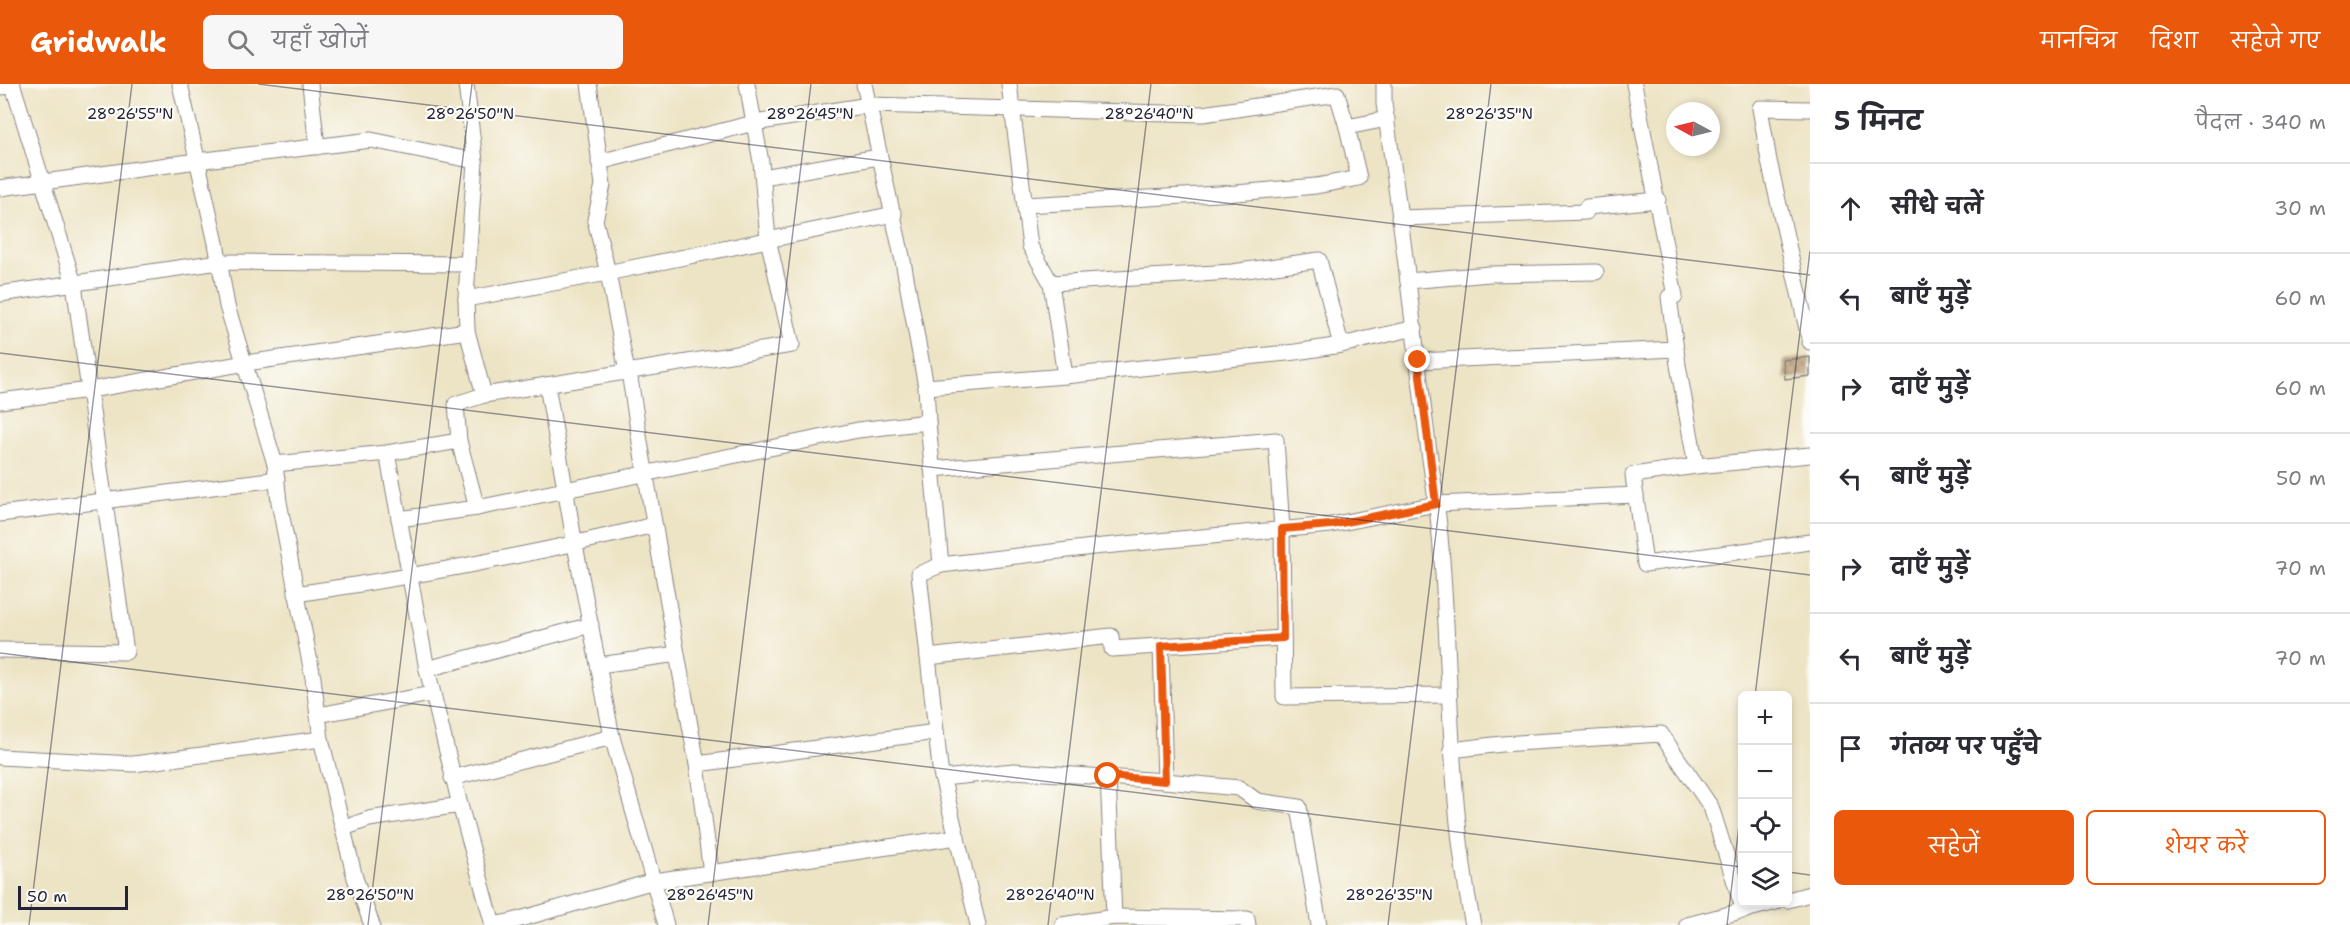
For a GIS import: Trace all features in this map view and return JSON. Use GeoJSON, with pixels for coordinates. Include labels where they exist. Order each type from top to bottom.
{"type":"FeatureCollection","features":[{"type":"Feature","properties":{"kind":"street"},"geometry":{"type":"LineString","coordinates":[[180,84],[227,306],[246,363],[276,472],[321,739],[355,878],[372,925]]}},
{"type":"Feature","properties":{"kind":"street"},"geometry":{"type":"LineString","coordinates":[[310,84],[317,147]]}},
{"type":"Feature","properties":{"kind":"street"},"geometry":{"type":"LineString","coordinates":[[466,84],[475,161],[466,331],[484,395]]}},
{"type":"Feature","properties":{"kind":"street"},"geometry":{"type":"LineString","coordinates":[[589,84],[603,184],[595,220],[609,273],[628,372],[697,764],[711,873]]}},
{"type":"Feature","properties":{"kind":"street"},"geometry":{"type":"LineString","coordinates":[[477,508],[459,441],[456,404],[484,395],[792,345],[768,239],[763,177],[747,84]]}},
{"type":"Feature","properties":{"kind":"street"},"geometry":{"type":"LineString","coordinates":[[864,84],[894,214],[926,387],[941,565]]}},
{"type":"Feature","properties":{"kind":"street"},"geometry":{"type":"LineString","coordinates":[[1009,84],[1030,246],[1051,283],[1065,376]]}},
{"type":"Feature","properties":{"kind":"street"},"geometry":{"type":"LineString","coordinates":[[1384,84],[1440,535],[1451,750],[1464,872],[1473,925]]}},
{"type":"Feature","properties":{"kind":"street"},"geometry":{"type":"LineString","coordinates":[[1635,84],[1675,296],[1669,297],[1696,466]]}},
{"type":"Feature","properties":{"kind":"street"},"geometry":{"type":"LineString","coordinates":[[0,650],[126,652],[74,284],[12,85]]}},
{"type":"Feature","properties":{"kind":"street"},"geometry":{"type":"LineString","coordinates":[[599,162],[754,123],[870,105],[1203,114],[1336,89],[1359,178],[1316,186],[1247,192],[1025,205]]}},
{"type":"Feature","properties":{"kind":"street"},"geometry":{"type":"LineString","coordinates":[[1810,109],[1760,108],[1769,160],[1810,342]]}},
{"type":"Feature","properties":{"kind":"street"},"geometry":{"type":"LineString","coordinates":[[1347,127],[1387,119]]}},
{"type":"Feature","properties":{"kind":"street"},"geometry":{"type":"LineString","coordinates":[[0,188],[371,140],[475,161]]}},
{"type":"Feature","properties":{"kind":"street"},"geometry":{"type":"LineString","coordinates":[[763,177],[879,157]]}},
{"type":"Feature","properties":{"kind":"street"},"geometry":{"type":"LineString","coordinates":[[1399,219],[1586,212],[1587,207],[1658,200]]}},
{"type":"Feature","properties":{"kind":"street"},"geometry":{"type":"LineString","coordinates":[[466,299],[609,273],[894,214]]}},
{"type":"Feature","properties":{"kind":"street"},"geometry":{"type":"LineString","coordinates":[[1051,283],[1232,272],[1319,260],[1341,345]]}},
{"type":"Feature","properties":{"kind":"street"},"geometry":{"type":"LineString","coordinates":[[0,294],[219,262],[468,264]]}},
{"type":"Feature","properties":{"kind":"street"},"geometry":{"type":"LineString","coordinates":[[1408,281],[1490,274],[1596,272]]}},
{"type":"Feature","properties":{"kind":"street"},"geometry":{"type":"LineString","coordinates":[[926,387],[1065,376],[1296,352],[1341,345],[1414,328]]}},
{"type":"Feature","properties":{"kind":"street"},"geometry":{"type":"LineString","coordinates":[[0,401],[90,390],[246,363],[466,331]]}},
{"type":"Feature","properties":{"kind":"street"},"geometry":{"type":"LineString","coordinates":[[1418,360],[1676,349]]}},
{"type":"Feature","properties":{"kind":"street"},"geometry":{"type":"LineString","coordinates":[[547,385],[574,545],[612,736],[666,925]]}},
{"type":"Feature","properties":{"kind":"street"},"geometry":{"type":"LineString","coordinates":[[399,519],[477,508],[566,491],[667,468],[858,430],[928,422]]}},
{"type":"Feature","properties":{"kind":"street"},"geometry":{"type":"LineString","coordinates":[[932,469],[1276,440],[1282,529],[1284,697],[1449,695]]}},
{"type":"Feature","properties":{"kind":"street"},"geometry":{"type":"LineString","coordinates":[[0,514],[105,501],[459,441]]}},
{"type":"Feature","properties":{"kind":"street"},"geometry":{"type":"LineString","coordinates":[[387,453],[431,694],[493,925],[528,921],[654,881],[957,837]]}},
{"type":"Feature","properties":{"kind":"street"},"geometry":{"type":"LineString","coordinates":[[1810,455],[1696,466],[1633,475],[1645,564],[1810,542]]}},
{"type":"Feature","properties":{"kind":"street"},"geometry":{"type":"LineString","coordinates":[[978,925],[942,778],[919,574],[941,565],[1093,547],[1331,525],[1436,504],[1636,495]]}},
{"type":"Feature","properties":{"kind":"street"},"geometry":{"type":"LineString","coordinates":[[296,594],[409,577],[574,545],[654,525]]}},
{"type":"Feature","properties":{"kind":"street"},"geometry":{"type":"LineString","coordinates":[[427,669],[591,625]]}},
{"type":"Feature","properties":{"kind":"street"},"geometry":{"type":"LineString","coordinates":[[928,657],[1111,636],[1112,649],[1283,638]]}},
{"type":"Feature","properties":{"kind":"street"},"geometry":{"type":"LineString","coordinates":[[1161,646],[1165,781]]}},
{"type":"Feature","properties":{"kind":"street"},"geometry":{"type":"LineString","coordinates":[[599,665],[677,654]]}},
{"type":"Feature","properties":{"kind":"street"},"geometry":{"type":"LineString","coordinates":[[318,715],[431,694]]}},
{"type":"Feature","properties":{"kind":"street"},"geometry":{"type":"LineString","coordinates":[[697,764],[936,732]]}},
{"type":"Feature","properties":{"kind":"street"},"geometry":{"type":"LineString","coordinates":[[1451,750],[1502,744],[1661,734],[1711,807],[1744,911]]}},
{"type":"Feature","properties":{"kind":"street"},"geometry":{"type":"LineString","coordinates":[[452,778],[612,736]]}},
{"type":"Feature","properties":{"kind":"street"},"geometry":{"type":"LineString","coordinates":[[0,757],[134,764],[321,739]]}},
{"type":"Feature","properties":{"kind":"street"},"geometry":{"type":"LineString","coordinates":[[942,778],[1014,771],[1108,776],[1239,788],[1257,801],[1299,807],[1319,925]]}},
{"type":"Feature","properties":{"kind":"street"},"geometry":{"type":"LineString","coordinates":[[1108,776],[1114,917]]}},
{"type":"Feature","properties":{"kind":"street"},"geometry":{"type":"LineString","coordinates":[[344,828],[369,819],[460,805]]}},
{"type":"Feature","properties":{"kind":"street"},"geometry":{"type":"LineString","coordinates":[[1792,899],[1810,894]]}},
{"type":"Feature","properties":{"kind":"street"},"geometry":{"type":"LineString","coordinates":[[1687,925],[1760,907]]}},
{"type":"Feature","properties":{"kind":"street"},"geometry":{"type":"LineString","coordinates":[[1062,925],[1114,917],[1247,919],[1248,925]]}},
{"type":"Feature","properties":{"kind":"building"},"geometry":{"type":"Polygon","coordinates":[[[1810,357],[1810,376],[1785,379],[1783,360],[1810,357]]]}},
{"type":"Feature","properties":{"kind":"route"},"geometry":{"type":"LineString","coordinates":[[1108,776],[1165,781],[1161,646],[1283,638],[1282,529],[1331,525],[1436,504],[1418,360]]}}]}
